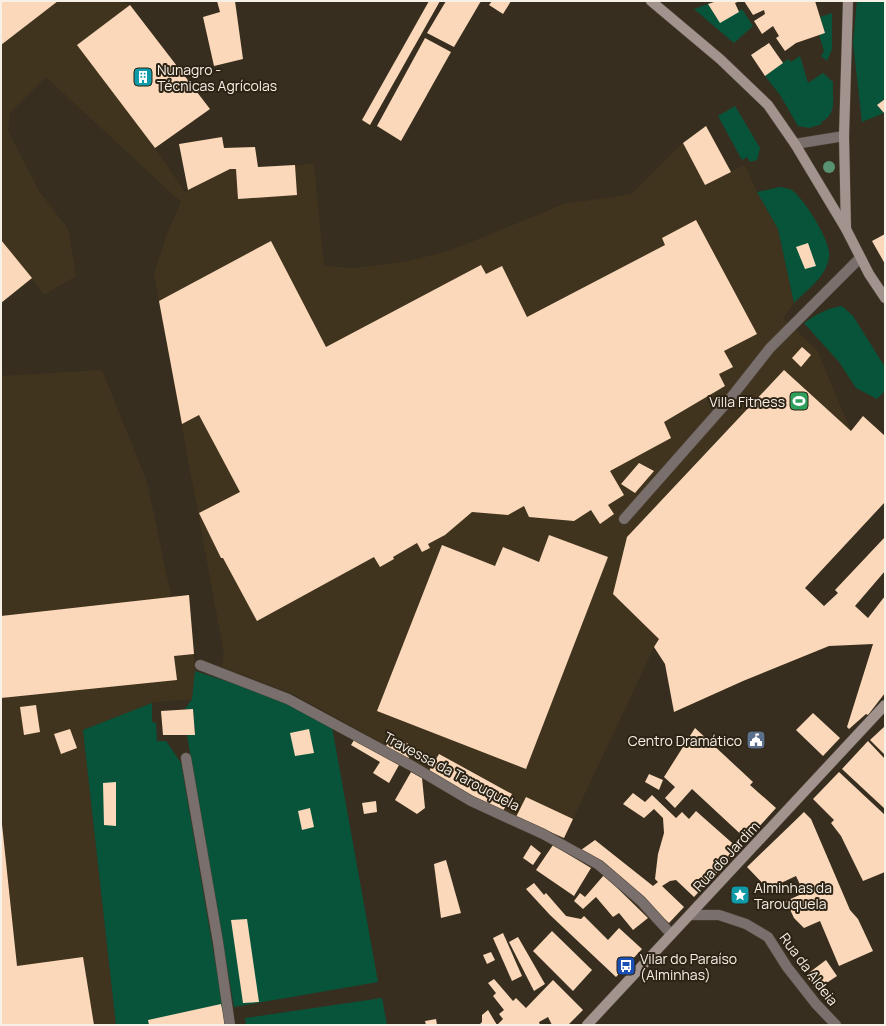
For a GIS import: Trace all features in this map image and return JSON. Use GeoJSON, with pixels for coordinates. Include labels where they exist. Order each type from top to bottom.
{"type":"FeatureCollection","features":[{"type":"Feature","properties":{"kind":"street"},"geometry":{"type":"LineString","coordinates":[[652,1],[720,59],[768,105],[795,144],[846,229],[860,258],[885,298]]}},
{"type":"Feature","properties":{"kind":"street"},"geometry":{"type":"LineString","coordinates":[[846,229],[844,136],[848,1]]}},
{"type":"Feature","properties":{"kind":"street"},"geometry":{"type":"LineString","coordinates":[[795,144],[844,136]]}},
{"type":"Feature","properties":{"kind":"street"},"geometry":{"type":"LineString","coordinates":[[624,519],[729,400],[770,348],[860,258]]}},
{"type":"Feature","properties":{"kind":"street","name":"Travessa da Tarouquela"},"geometry":{"type":"LineString","coordinates":[[200,665],[288,699],[412,766],[471,801],[544,834],[599,865],[641,901],[671,934]]}},
{"type":"Feature","properties":{"kind":"street","name":"Rua do Jardim"},"geometry":{"type":"LineString","coordinates":[[587,1025],[885,706]]}},
{"type":"Feature","properties":{"kind":"street"},"geometry":{"type":"LineString","coordinates":[[186,758],[218,942],[230,1025]]}},
{"type":"Feature","properties":{"kind":"street","name":"Rua da Aldeia"},"geometry":{"type":"LineString","coordinates":[[690,915],[719,915],[746,924],[768,937],[787,967],[816,1004],[836,1025]]}},
{"type":"Feature","properties":{"kind":"shaded area"},"geometry":{"type":"Polygon","coordinates":[[[1,1],[118,1],[130,5],[210,109],[155,148],[185,192],[230,169],[314,164],[324,266],[355,268],[403,262],[449,251],[564,204],[632,194],[683,143],[705,184],[745,165],[757,192],[778,229],[794,303],[783,318],[817,350],[851,431],[803,487],[657,641],[564,838],[482,802],[357,729],[291,693],[222,667],[224,654],[154,275],[166,236],[181,202],[46,77],[10,113],[8,131],[39,191],[68,229],[76,276],[44,295],[32,279],[1,303],[1,1]]]}},
{"type":"Feature","properties":{"kind":"shaded area"},"geometry":{"type":"Polygon","coordinates":[[[102,370],[147,482],[171,596],[189,595],[195,671],[192,699],[155,702],[83,730],[116,1025],[1,1025],[1,376],[102,370]]]}},
{"type":"Feature","properties":{"kind":"green space"},"geometry":{"type":"Polygon","coordinates":[[[857,1],[885,1],[885,99],[877,105],[884,113],[862,122],[853,43],[857,1]]]}},
{"type":"Feature","properties":{"kind":"green space"},"geometry":{"type":"Polygon","coordinates":[[[708,4],[720,22],[742,9],[753,26],[734,43],[694,9],[708,4]]]}},
{"type":"Feature","properties":{"kind":"green space"},"geometry":{"type":"Polygon","coordinates":[[[832,13],[832,49],[827,61],[821,56],[824,51],[819,35],[825,33],[820,17],[832,13]]]}},
{"type":"Feature","properties":{"kind":"green space"},"geometry":{"type":"Polygon","coordinates":[[[800,56],[808,83],[823,73],[833,82],[833,105],[830,115],[821,122],[822,124],[809,128],[798,126],[780,95],[765,76],[788,59],[791,62],[800,56]]]}},
{"type":"Feature","properties":{"kind":"green space"},"geometry":{"type":"Polygon","coordinates":[[[735,106],[760,148],[757,160],[750,162],[747,157],[742,160],[718,116],[735,106]]]}},
{"type":"Feature","properties":{"kind":"green space"},"geometry":{"type":"Polygon","coordinates":[[[780,187],[792,190],[810,211],[822,232],[829,250],[829,257],[825,270],[816,282],[794,303],[778,229],[757,192],[780,187]]]}},
{"type":"Feature","properties":{"kind":"green space"},"geometry":{"type":"Polygon","coordinates":[[[842,306],[853,316],[885,367],[885,391],[877,399],[856,388],[839,362],[804,323],[822,312],[842,306]]]}},
{"type":"Feature","properties":{"kind":"green space"},"geometry":{"type":"Polygon","coordinates":[[[195,671],[272,696],[332,727],[378,982],[234,1007],[187,735],[195,735],[193,709],[185,709],[192,699],[195,671]]]}},
{"type":"Feature","properties":{"kind":"green space"},"geometry":{"type":"Polygon","coordinates":[[[152,703],[152,722],[156,723],[157,741],[166,741],[181,763],[226,1025],[116,1025],[83,730],[152,703]]]}},
{"type":"Feature","properties":{"kind":"green space"},"geometry":{"type":"Polygon","coordinates":[[[382,998],[387,1025],[246,1025],[245,1018],[382,998]]]}},
{"type":"Feature","properties":{"kind":"building"},"geometry":{"type":"Polygon","coordinates":[[[1,1],[58,1],[1,45],[1,1]]]}},
{"type":"Feature","properties":{"kind":"building"},"geometry":{"type":"Polygon","coordinates":[[[217,1],[235,1],[243,59],[214,66],[203,17],[220,12],[217,1]]]}},
{"type":"Feature","properties":{"kind":"building"},"geometry":{"type":"Polygon","coordinates":[[[429,1],[440,1],[370,125],[362,120],[429,1]]]}},
{"type":"Feature","properties":{"kind":"building"},"geometry":{"type":"Polygon","coordinates":[[[446,1],[481,1],[454,47],[427,33],[446,1]]]}},
{"type":"Feature","properties":{"kind":"building"},"geometry":{"type":"Polygon","coordinates":[[[492,1],[511,1],[503,14],[489,5],[492,1]]]}},
{"type":"Feature","properties":{"kind":"building"},"geometry":{"type":"Polygon","coordinates":[[[717,1],[740,1],[735,3],[739,12],[720,23],[708,4],[717,1]]]}},
{"type":"Feature","properties":{"kind":"building"},"geometry":{"type":"Polygon","coordinates":[[[744,1],[815,1],[825,33],[796,43],[785,51],[776,38],[779,36],[773,26],[762,34],[754,21],[765,14],[764,10],[753,15],[744,1]]]}},
{"type":"Feature","properties":{"kind":"building","name":"Nunagro - Técnicas Agrícolas"},"geometry":{"type":"Polygon","coordinates":[[[130,5],[210,109],[155,148],[77,45],[130,5]]]}},
{"type":"Feature","properties":{"kind":"building"},"geometry":{"type":"Polygon","coordinates":[[[425,38],[451,52],[401,141],[377,126],[425,38]]]}},
{"type":"Feature","properties":{"kind":"building"},"geometry":{"type":"Polygon","coordinates":[[[769,43],[783,63],[765,76],[751,55],[769,43]]]}},
{"type":"Feature","properties":{"kind":"building"},"geometry":{"type":"Polygon","coordinates":[[[885,99],[885,114],[877,105],[885,99]]]}},
{"type":"Feature","properties":{"kind":"building"},"geometry":{"type":"Polygon","coordinates":[[[706,126],[731,172],[705,185],[683,143],[706,126]]]}},
{"type":"Feature","properties":{"kind":"building"},"geometry":{"type":"Polygon","coordinates":[[[222,137],[224,148],[255,147],[258,167],[295,165],[297,195],[238,199],[236,169],[230,169],[188,190],[179,144],[222,137]]]}},
{"type":"Feature","properties":{"kind":"building"},"geometry":{"type":"Polygon","coordinates":[[[696,220],[757,334],[724,351],[733,367],[719,374],[725,386],[664,422],[671,438],[610,471],[624,495],[608,505],[614,514],[600,524],[591,510],[574,521],[529,517],[524,506],[508,515],[472,512],[445,535],[428,544],[430,548],[422,552],[417,543],[393,557],[394,559],[380,567],[374,557],[257,621],[223,558],[221,558],[199,513],[240,492],[199,415],[182,424],[159,301],[271,241],[326,347],[481,265],[486,274],[502,266],[527,317],[665,245],[662,238],[696,220]]]}},
{"type":"Feature","properties":{"kind":"building"},"geometry":{"type":"Polygon","coordinates":[[[885,234],[885,264],[872,241],[885,234]]]}},
{"type":"Feature","properties":{"kind":"building"},"geometry":{"type":"Polygon","coordinates":[[[1,240],[32,278],[1,303],[1,240]]]}},
{"type":"Feature","properties":{"kind":"building"},"geometry":{"type":"Polygon","coordinates":[[[808,243],[816,266],[805,269],[796,247],[808,243]]]}},
{"type":"Feature","properties":{"kind":"building"},"geometry":{"type":"Polygon","coordinates":[[[802,347],[811,355],[801,367],[792,358],[802,347]]]}},
{"type":"Feature","properties":{"kind":"building"},"geometry":{"type":"Polygon","coordinates":[[[784,370],[851,431],[863,416],[885,436],[885,502],[805,588],[824,606],[838,593],[835,590],[885,537],[885,571],[855,606],[868,618],[885,596],[885,693],[868,715],[866,714],[849,729],[847,727],[873,644],[829,646],[743,681],[674,712],[665,664],[654,647],[659,639],[613,594],[627,537],[784,370]]]}},
{"type":"Feature","properties":{"kind":"building"},"geometry":{"type":"Polygon","coordinates":[[[639,463],[654,471],[635,493],[621,484],[639,463]]]}},
{"type":"Feature","properties":{"kind":"building"},"geometry":{"type":"Polygon","coordinates":[[[549,535],[608,557],[526,769],[377,711],[442,545],[495,566],[503,547],[539,562],[549,535]]]}},
{"type":"Feature","properties":{"kind":"building"},"geometry":{"type":"Polygon","coordinates":[[[189,595],[194,654],[174,656],[177,680],[1,698],[1,616],[189,595]]]}},
{"type":"Feature","properties":{"kind":"building"},"geometry":{"type":"Polygon","coordinates":[[[36,705],[40,732],[24,735],[20,707],[36,705]]]}},
{"type":"Feature","properties":{"kind":"building"},"geometry":{"type":"Polygon","coordinates":[[[193,709],[195,735],[163,735],[161,711],[193,709]]]}},
{"type":"Feature","properties":{"kind":"building"},"geometry":{"type":"Polygon","coordinates":[[[813,713],[840,738],[823,756],[796,730],[813,713]]]}},
{"type":"Feature","properties":{"kind":"building"},"geometry":{"type":"Polygon","coordinates":[[[885,726],[885,755],[870,740],[885,726]]]}},
{"type":"Feature","properties":{"kind":"building"},"geometry":{"type":"Polygon","coordinates":[[[695,728],[753,782],[750,785],[776,808],[747,840],[692,789],[675,808],[665,798],[675,787],[664,777],[695,728]]]}},
{"type":"Feature","properties":{"kind":"building"},"geometry":{"type":"Polygon","coordinates":[[[70,729],[77,748],[61,754],[54,734],[70,729]]]}},
{"type":"Feature","properties":{"kind":"building"},"geometry":{"type":"Polygon","coordinates":[[[309,729],[314,753],[295,756],[290,733],[309,729]]]}},
{"type":"Feature","properties":{"kind":"building"},"geometry":{"type":"Polygon","coordinates":[[[392,735],[414,747],[408,759],[386,746],[392,735]]]}},
{"type":"Feature","properties":{"kind":"building"},"geometry":{"type":"Polygon","coordinates":[[[354,740],[399,765],[389,783],[373,773],[380,762],[351,745],[354,740]]]}},
{"type":"Feature","properties":{"kind":"building"},"geometry":{"type":"Polygon","coordinates":[[[868,741],[885,759],[885,809],[842,769],[868,741]]]}},
{"type":"Feature","properties":{"kind":"building"},"geometry":{"type":"Polygon","coordinates":[[[439,754],[512,794],[503,811],[482,802],[429,771],[439,754]]]}},
{"type":"Feature","properties":{"kind":"building"},"geometry":{"type":"Polygon","coordinates":[[[411,772],[422,778],[425,808],[417,814],[395,800],[411,772]]]}},
{"type":"Feature","properties":{"kind":"building"},"geometry":{"type":"Polygon","coordinates":[[[839,772],[885,815],[885,872],[863,881],[841,836],[831,823],[834,820],[813,799],[839,772]]]}},
{"type":"Feature","properties":{"kind":"building"},"geometry":{"type":"Polygon","coordinates":[[[649,774],[663,780],[659,790],[645,782],[649,774]]]}},
{"type":"Feature","properties":{"kind":"building"},"geometry":{"type":"Polygon","coordinates":[[[116,782],[116,826],[104,825],[103,783],[116,782]]]}},
{"type":"Feature","properties":{"kind":"building"},"geometry":{"type":"Polygon","coordinates":[[[633,793],[645,802],[652,795],[676,818],[682,812],[689,819],[696,811],[739,849],[694,897],[676,880],[670,881],[662,886],[684,907],[669,923],[605,866],[581,850],[595,840],[653,886],[658,882],[655,879],[658,854],[664,833],[663,818],[654,809],[644,818],[623,804],[633,793]]]}},
{"type":"Feature","properties":{"kind":"building"},"geometry":{"type":"Polygon","coordinates":[[[526,797],[573,819],[564,838],[516,817],[526,797]]]}},
{"type":"Feature","properties":{"kind":"building"},"geometry":{"type":"Polygon","coordinates":[[[376,801],[377,812],[364,814],[362,803],[376,801]]]}},
{"type":"Feature","properties":{"kind":"building"},"geometry":{"type":"Polygon","coordinates":[[[310,808],[314,827],[302,830],[298,811],[310,808]]]}},
{"type":"Feature","properties":{"kind":"building"},"geometry":{"type":"Polygon","coordinates":[[[804,812],[811,819],[850,910],[858,919],[873,951],[839,966],[820,921],[804,928],[794,918],[786,901],[804,893],[796,876],[768,889],[747,867],[804,812]]]}},
{"type":"Feature","properties":{"kind":"building"},"geometry":{"type":"Polygon","coordinates":[[[1,815],[17,966],[83,957],[94,1025],[1,1025],[1,815]]]}},
{"type":"Feature","properties":{"kind":"building"},"geometry":{"type":"Polygon","coordinates":[[[531,845],[541,853],[533,865],[523,858],[531,845]]]}},
{"type":"Feature","properties":{"kind":"building"},"geometry":{"type":"Polygon","coordinates":[[[553,845],[591,868],[574,896],[536,870],[553,845]]]}},
{"type":"Feature","properties":{"kind":"building"},"geometry":{"type":"Polygon","coordinates":[[[446,860],[461,913],[441,918],[434,864],[446,860]]]}},
{"type":"Feature","properties":{"kind":"building"},"geometry":{"type":"Polygon","coordinates":[[[604,875],[648,918],[633,930],[619,913],[613,917],[596,897],[583,909],[574,901],[580,893],[585,897],[604,875]]]}},
{"type":"Feature","properties":{"kind":"building"},"geometry":{"type":"Polygon","coordinates":[[[534,883],[544,895],[546,893],[566,916],[581,919],[584,916],[608,940],[619,928],[642,949],[616,977],[550,915],[526,889],[534,883]]]}},
{"type":"Feature","properties":{"kind":"building"},"geometry":{"type":"Polygon","coordinates":[[[247,919],[259,1002],[243,1003],[231,920],[247,919]]]}},
{"type":"Feature","properties":{"kind":"building"},"geometry":{"type":"Polygon","coordinates":[[[552,931],[592,970],[573,991],[533,951],[552,931]]]}},
{"type":"Feature","properties":{"kind":"building"},"geometry":{"type":"Polygon","coordinates":[[[503,933],[522,976],[512,981],[493,938],[503,933]]]}},
{"type":"Feature","properties":{"kind":"building"},"geometry":{"type":"Polygon","coordinates":[[[518,937],[545,984],[534,991],[509,942],[518,937]]]}},
{"type":"Feature","properties":{"kind":"building"},"geometry":{"type":"Polygon","coordinates":[[[491,952],[495,960],[487,964],[483,955],[491,952]]]}},
{"type":"Feature","properties":{"kind":"building"},"geometry":{"type":"Polygon","coordinates":[[[826,960],[837,976],[816,990],[806,975],[826,960]]]}},
{"type":"Feature","properties":{"kind":"building"},"geometry":{"type":"Polygon","coordinates":[[[494,979],[513,1001],[516,998],[526,1008],[553,980],[583,1010],[568,1025],[552,1025],[548,1017],[539,1022],[540,1025],[497,1025],[503,1019],[499,1014],[504,1010],[493,996],[496,993],[488,983],[494,979]]]}},
{"type":"Feature","properties":{"kind":"building"},"geometry":{"type":"Polygon","coordinates":[[[221,1004],[226,1025],[149,1025],[148,1020],[221,1004]]]}},
{"type":"Feature","properties":{"kind":"building"},"geometry":{"type":"Polygon","coordinates":[[[488,1010],[497,1025],[479,1025],[482,1022],[482,1015],[488,1010]]]}},
{"type":"Feature","properties":{"kind":"building"},"geometry":{"type":"Polygon","coordinates":[[[436,1019],[437,1025],[426,1025],[425,1021],[436,1019]]]}},
{"type":"Feature","properties":{"kind":"place","name":"Nunagro - Técnicas Agrícolas"},"geometry":{"type":"Point","coordinates":[143,77]}},
{"type":"Feature","properties":{"kind":"place","name":"Villa Fitness"},"geometry":{"type":"Point","coordinates":[799,401]}},
{"type":"Feature","properties":{"kind":"place","name":"Centro Dramático"},"geometry":{"type":"Point","coordinates":[756,740]}},
{"type":"Feature","properties":{"kind":"place","name":"Alminhas da Tarouquela"},"geometry":{"type":"Point","coordinates":[740,895]}},
{"type":"Feature","properties":{"kind":"place","name":"Vilar do Paraíso (Alminhas)"},"geometry":{"type":"Point","coordinates":[626,966]}}]}
